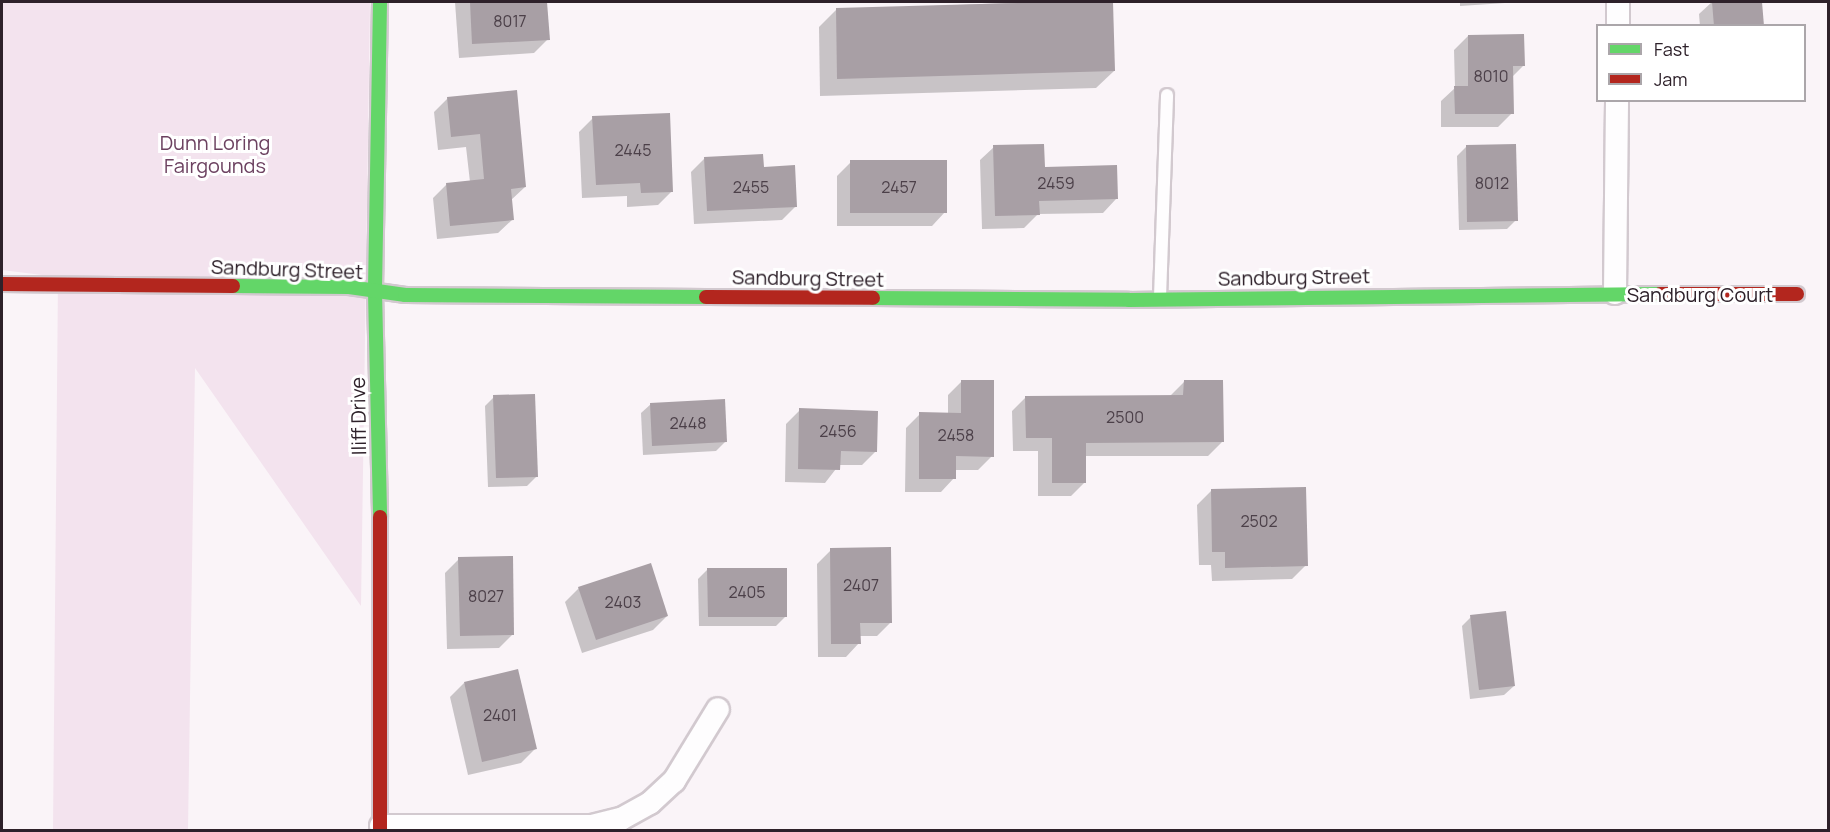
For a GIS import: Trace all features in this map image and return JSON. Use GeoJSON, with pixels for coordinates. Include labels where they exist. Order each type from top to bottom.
{"type":"FeatureCollection","features":[{"type":"Feature","properties":{"kind":"street","name":"Iliff Drive"},"geometry":{"type":"LineString","coordinates":[[380,2],[375,292],[383,647],[380,829]]}},
{"type":"Feature","properties":{"kind":"street"},"geometry":{"type":"LineString","coordinates":[[1618,2],[1618,24]]}},
{"type":"Feature","properties":{"kind":"street","name":"Sandburg Court"},"geometry":{"type":"LineString","coordinates":[[1617,102],[1615,293],[1797,294]]}},
{"type":"Feature","properties":{"kind":"street","name":"Sandburg Street"},"geometry":{"type":"LineString","coordinates":[[2,284],[349,287],[375,292],[1160,299],[1615,293]]}},
{"type":"Feature","properties":{"kind":"street"},"geometry":{"type":"LineString","coordinates":[[380,829],[592,826],[621,819],[650,803],[674,781],[718,710]]}},
{"type":"Feature","properties":{"kind":"lane"},"geometry":{"type":"LineString","coordinates":[[1160,299],[1167,95]]}},
{"type":"Feature","properties":{"kind":"green space","name":"Dunn Loring Fairgounds"},"geometry":{"type":"Polygon","coordinates":[[[2,2],[370,2],[361,606],[195,368],[188,830],[53,830],[58,277],[2,270],[2,2]]]}},
{"type":"Feature","properties":{"kind":"building"},"geometry":{"type":"Polygon","coordinates":[[[470,2],[547,2],[550,40],[472,44],[470,2]]]}},
{"type":"Feature","properties":{"kind":"building"},"geometry":{"type":"Polygon","coordinates":[[[1113,2],[1115,71],[837,79],[836,8],[1113,2]]]}},
{"type":"Feature","properties":{"kind":"building"},"geometry":{"type":"Polygon","coordinates":[[[1712,2],[1762,2],[1764,24],[1714,24],[1712,2]]]}},
{"type":"Feature","properties":{"kind":"building"},"geometry":{"type":"Polygon","coordinates":[[[1524,34],[1525,66],[1513,66],[1514,114],[1455,114],[1454,86],[1468,86],[1468,35],[1524,34]]]}},
{"type":"Feature","properties":{"kind":"building"},"geometry":{"type":"Polygon","coordinates":[[[517,90],[526,187],[511,189],[514,220],[450,226],[446,183],[484,179],[480,134],[451,137],[447,97],[517,90]]]}},
{"type":"Feature","properties":{"kind":"building"},"geometry":{"type":"Polygon","coordinates":[[[670,113],[673,192],[641,193],[640,183],[596,185],[592,116],[670,113]]]}},
{"type":"Feature","properties":{"kind":"building"},"geometry":{"type":"Polygon","coordinates":[[[1044,144],[1045,167],[1117,165],[1118,199],[1039,201],[1040,215],[995,216],[993,145],[1044,144]]]}},
{"type":"Feature","properties":{"kind":"building"},"geometry":{"type":"Polygon","coordinates":[[[1516,144],[1518,221],[1467,222],[1466,145],[1516,144]]]}},
{"type":"Feature","properties":{"kind":"building"},"geometry":{"type":"Polygon","coordinates":[[[763,154],[764,167],[795,165],[797,207],[707,211],[704,157],[763,154]]]}},
{"type":"Feature","properties":{"kind":"building"},"geometry":{"type":"Polygon","coordinates":[[[850,160],[947,160],[947,213],[850,213],[850,160]]]}},
{"type":"Feature","properties":{"kind":"building"},"geometry":{"type":"Polygon","coordinates":[[[961,380],[994,380],[994,457],[956,456],[956,479],[919,479],[919,412],[961,413],[961,380]]]}},
{"type":"Feature","properties":{"kind":"building"},"geometry":{"type":"Polygon","coordinates":[[[1184,380],[1223,380],[1224,442],[1086,443],[1086,483],[1052,483],[1052,438],[1026,438],[1025,396],[1183,395],[1184,380]]]}},
{"type":"Feature","properties":{"kind":"building"},"geometry":{"type":"Polygon","coordinates":[[[535,394],[538,477],[496,478],[493,395],[535,394]]]}},
{"type":"Feature","properties":{"kind":"building"},"geometry":{"type":"Polygon","coordinates":[[[725,399],[727,442],[652,446],[650,403],[725,399]]]}},
{"type":"Feature","properties":{"kind":"building"},"geometry":{"type":"Polygon","coordinates":[[[799,408],[878,411],[877,452],[841,451],[840,470],[798,469],[799,408]]]}},
{"type":"Feature","properties":{"kind":"building"},"geometry":{"type":"Polygon","coordinates":[[[1306,487],[1308,566],[1225,568],[1225,552],[1212,552],[1211,489],[1306,487]]]}},
{"type":"Feature","properties":{"kind":"building"},"geometry":{"type":"Polygon","coordinates":[[[891,547],[892,623],[860,623],[861,644],[831,644],[830,548],[891,547]]]}},
{"type":"Feature","properties":{"kind":"building"},"geometry":{"type":"Polygon","coordinates":[[[513,556],[514,635],[460,636],[458,557],[513,556]]]}},
{"type":"Feature","properties":{"kind":"building"},"geometry":{"type":"Polygon","coordinates":[[[651,563],[668,616],[596,640],[578,587],[651,563]]]}},
{"type":"Feature","properties":{"kind":"building"},"geometry":{"type":"Polygon","coordinates":[[[707,568],[787,568],[787,617],[708,617],[707,568]]]}},
{"type":"Feature","properties":{"kind":"building"},"geometry":{"type":"Polygon","coordinates":[[[1506,611],[1515,686],[1479,690],[1470,615],[1506,611]]]}},
{"type":"Feature","properties":{"kind":"building"},"geometry":{"type":"Polygon","coordinates":[[[518,669],[537,749],[482,762],[464,682],[518,669]]]}},
{"type":"Feature","properties":{"kind":"traffic: fast"},"geometry":{"type":"LineString","coordinates":[[380,2],[375,292],[380,517]]}},
{"type":"Feature","properties":{"kind":"traffic: fast"},"geometry":{"type":"LineString","coordinates":[[233,286],[349,287],[405,295],[706,297]]}},
{"type":"Feature","properties":{"kind":"traffic: fast"},"geometry":{"type":"LineString","coordinates":[[873,298],[1129,300],[1660,294]]}},
{"type":"Feature","properties":{"kind":"traffic: jam"},"geometry":{"type":"LineString","coordinates":[[2,284],[233,286]]}},
{"type":"Feature","properties":{"kind":"traffic: jam"},"geometry":{"type":"LineString","coordinates":[[1660,294],[1797,294]]}},
{"type":"Feature","properties":{"kind":"traffic: jam"},"geometry":{"type":"LineString","coordinates":[[706,297],[873,298]]}},
{"type":"Feature","properties":{"kind":"traffic: jam"},"geometry":{"type":"LineString","coordinates":[[380,517],[380,830]]}}]}
